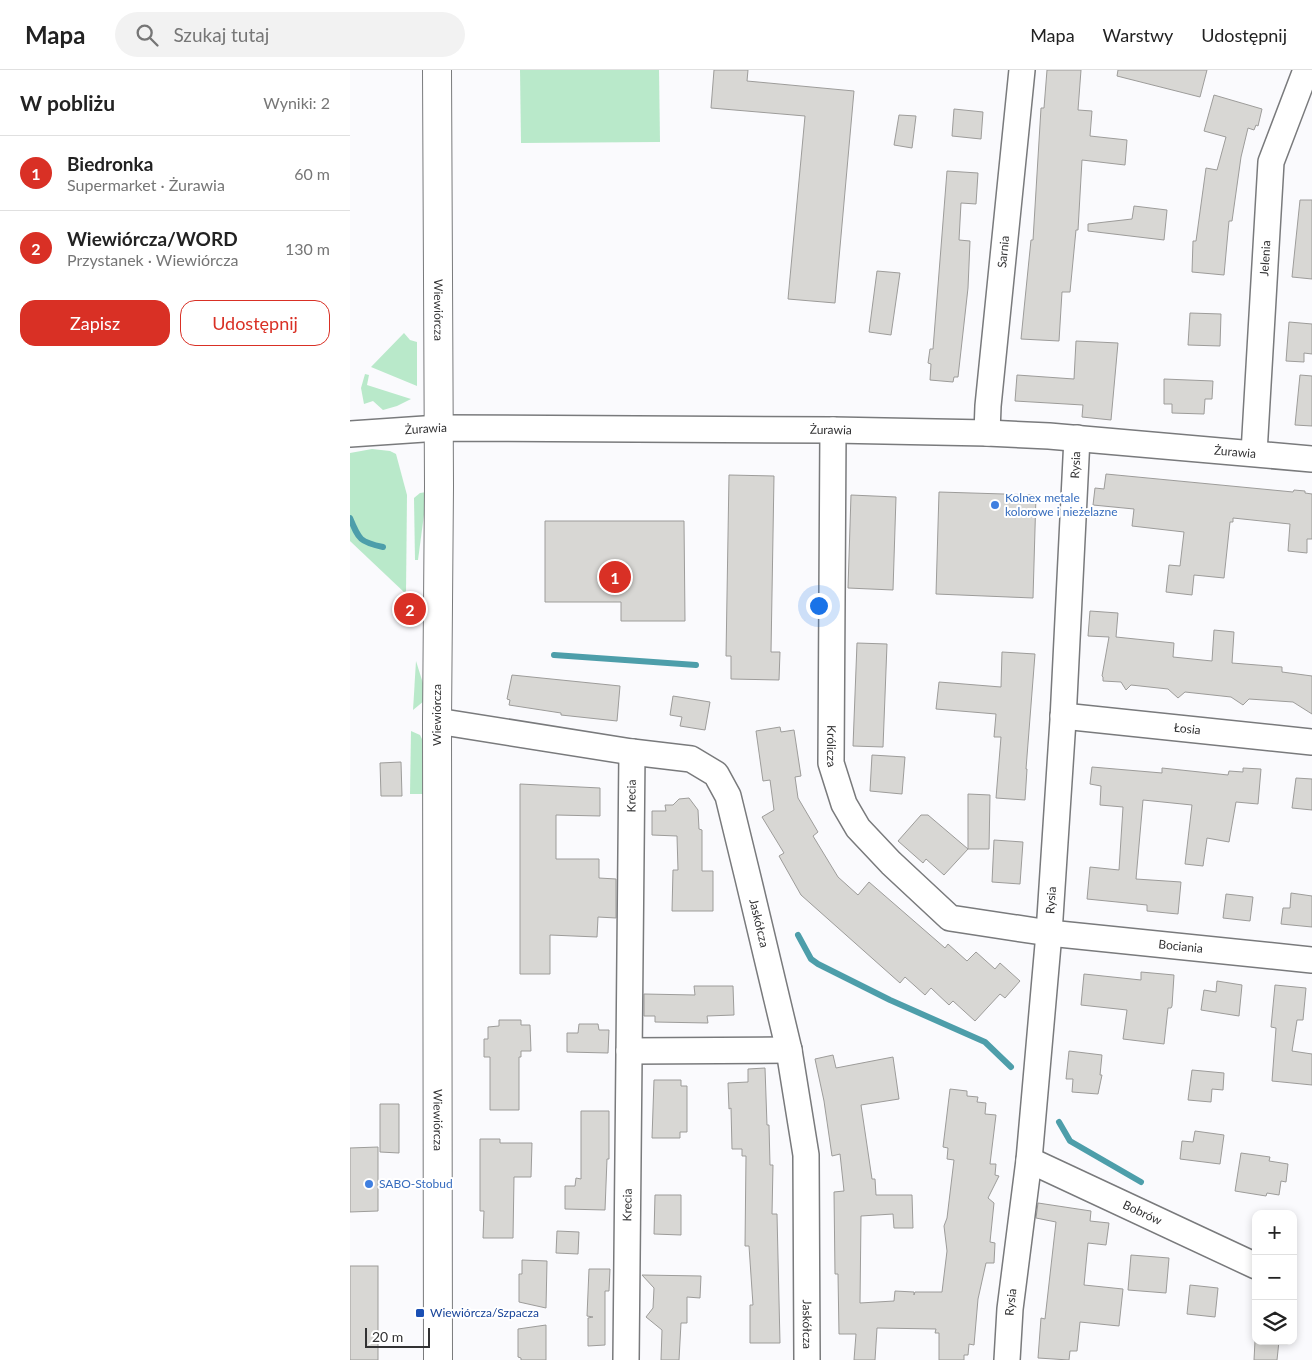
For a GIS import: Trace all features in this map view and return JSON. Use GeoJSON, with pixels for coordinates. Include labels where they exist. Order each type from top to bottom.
{"type":"FeatureCollection","features":[{"type":"Feature","properties":{"kind":"street","name":"Wiewiórcza"},"geometry":{"type":"LineString","coordinates":[[437,70],[439,428],[437,721],[438,1360]]}},
{"type":"Feature","properties":{"kind":"street","name":"Sarnia"},"geometry":{"type":"LineString","coordinates":[[987,433],[988,406],[1022,70]]}},
{"type":"Feature","properties":{"kind":"street","name":"Jelenia"},"geometry":{"type":"LineString","coordinates":[[1254,453],[1271,162],[1306,70]]}},
{"type":"Feature","properties":{"kind":"street","name":"Żurawia"},"geometry":{"type":"LineString","coordinates":[[350,434],[439,428],[834,430],[987,433],[1077,438],[1312,459]]}},
{"type":"Feature","properties":{"kind":"street","name":"Królicza"},"geometry":{"type":"LineString","coordinates":[[834,430],[831,763],[844,804],[858,828],[950,918],[1049,933]]}},
{"type":"Feature","properties":{"kind":"street","name":"Rysia"},"geometry":{"type":"LineString","coordinates":[[1006,1360],[1010,1309],[1029,1160],[1049,933],[1063,716],[1077,438]]}},
{"type":"Feature","properties":{"kind":"street","name":"Łosia"},"geometry":{"type":"LineString","coordinates":[[1063,716],[1312,742]]}},
{"type":"Feature","properties":{"kind":"street","name":"Jaskółcza"},"geometry":{"type":"LineString","coordinates":[[437,721],[632,752],[690,759],[716,774],[728,796],[789,1050],[806,1155],[807,1360]]}},
{"type":"Feature","properties":{"kind":"street","name":"Krecia"},"geometry":{"type":"LineString","coordinates":[[626,1360],[632,752]]}},
{"type":"Feature","properties":{"kind":"street","name":"Bociania"},"geometry":{"type":"LineString","coordinates":[[1049,933],[1312,960]]}},
{"type":"Feature","properties":{"kind":"street"},"geometry":{"type":"LineString","coordinates":[[629,1051],[789,1050]]}},
{"type":"Feature","properties":{"kind":"street","name":"Bobrów"},"geometry":{"type":"LineString","coordinates":[[1029,1160],[1252,1264]]}},
{"type":"Feature","properties":{"kind":"green space"},"geometry":{"type":"Polygon","coordinates":[[[520,70],[659,70],[660,142],[521,143],[520,70]]]}},
{"type":"Feature","properties":{"kind":"green space"},"geometry":{"type":"Polygon","coordinates":[[[404,333],[410,340],[417,342],[417,386],[371,367],[404,333]]]}},
{"type":"Feature","properties":{"kind":"green space"},"geometry":{"type":"Polygon","coordinates":[[[365,374],[369,375],[367,385],[411,399],[383,410],[373,401],[364,404],[361,388],[365,374]]]}},
{"type":"Feature","properties":{"kind":"green space"},"geometry":{"type":"Polygon","coordinates":[[[372,449],[390,451],[396,454],[407,495],[406,594],[350,541],[350,453],[372,449]]]}},
{"type":"Feature","properties":{"kind":"green space"},"geometry":{"type":"Polygon","coordinates":[[[427,492],[418,560],[415,560],[414,498],[420,493],[427,492]]]}},
{"type":"Feature","properties":{"kind":"green space"},"geometry":{"type":"Polygon","coordinates":[[[416,661],[427,696],[413,710],[416,661]]]}},
{"type":"Feature","properties":{"kind":"green space"},"geometry":{"type":"Polygon","coordinates":[[[411,731],[420,735],[426,747],[425,794],[410,794],[411,731]]]}},
{"type":"Feature","properties":{"kind":"building"},"geometry":{"type":"Polygon","coordinates":[[[714,70],[748,70],[747,81],[854,91],[835,303],[788,299],[805,116],[711,108],[714,70]]]}},
{"type":"Feature","properties":{"kind":"building"},"geometry":{"type":"Polygon","coordinates":[[[1047,70],[1081,70],[1078,110],[1092,111],[1090,136],[1127,140],[1125,165],[1082,160],[1078,230],[1076,230],[1070,292],[1062,292],[1059,341],[1021,339],[1031,240],[1033,240],[1041,108],[1044,108],[1047,70]]]}},
{"type":"Feature","properties":{"kind":"building"},"geometry":{"type":"Polygon","coordinates":[[[1118,70],[1207,70],[1200,97],[1117,76],[1118,70]]]}},
{"type":"Feature","properties":{"kind":"building"},"geometry":{"type":"Polygon","coordinates":[[[1214,95],[1262,109],[1258,126],[1256,125],[1254,130],[1248,128],[1241,157],[1232,221],[1229,221],[1224,275],[1192,272],[1193,241],[1196,241],[1206,168],[1217,170],[1226,137],[1204,131],[1214,95]]]}},
{"type":"Feature","properties":{"kind":"building"},"geometry":{"type":"Polygon","coordinates":[[[954,109],[983,112],[981,139],[952,136],[954,109]]]}},
{"type":"Feature","properties":{"kind":"building"},"geometry":{"type":"Polygon","coordinates":[[[899,115],[916,116],[912,148],[894,145],[899,115]]]}},
{"type":"Feature","properties":{"kind":"building"},"geometry":{"type":"Polygon","coordinates":[[[947,171],[978,173],[976,204],[961,203],[959,240],[970,241],[968,288],[958,377],[954,377],[953,382],[930,380],[931,364],[928,363],[930,349],[933,349],[947,171]]]}},
{"type":"Feature","properties":{"kind":"building"},"geometry":{"type":"Polygon","coordinates":[[[1300,200],[1312,200],[1312,279],[1292,277],[1300,200]]]}},
{"type":"Feature","properties":{"kind":"building"},"geometry":{"type":"Polygon","coordinates":[[[1134,206],[1167,210],[1164,240],[1088,231],[1088,224],[1132,219],[1134,206]]]}},
{"type":"Feature","properties":{"kind":"building"},"geometry":{"type":"Polygon","coordinates":[[[877,271],[900,273],[891,335],[869,332],[877,271]]]}},
{"type":"Feature","properties":{"kind":"building"},"geometry":{"type":"Polygon","coordinates":[[[1190,313],[1221,314],[1220,346],[1188,345],[1190,313]]]}},
{"type":"Feature","properties":{"kind":"building"},"geometry":{"type":"Polygon","coordinates":[[[1289,322],[1312,324],[1312,354],[1304,353],[1304,362],[1286,361],[1289,322]]]}},
{"type":"Feature","properties":{"kind":"building"},"geometry":{"type":"Polygon","coordinates":[[[1076,341],[1118,343],[1111,420],[1082,417],[1083,405],[1015,401],[1017,375],[1074,379],[1076,341]]]}},
{"type":"Feature","properties":{"kind":"building"},"geometry":{"type":"Polygon","coordinates":[[[1300,375],[1312,376],[1312,426],[1295,425],[1300,375]]]}},
{"type":"Feature","properties":{"kind":"building"},"geometry":{"type":"Polygon","coordinates":[[[1164,379],[1213,381],[1212,399],[1205,399],[1204,414],[1172,413],[1172,404],[1164,404],[1164,379]]]}},
{"type":"Feature","properties":{"kind":"building"},"geometry":{"type":"Polygon","coordinates":[[[1106,474],[1293,492],[1294,490],[1305,491],[1305,493],[1312,494],[1312,539],[1307,539],[1307,553],[1288,551],[1290,524],[1233,518],[1233,522],[1230,522],[1224,578],[1194,575],[1192,595],[1166,592],[1169,565],[1180,566],[1184,532],[1132,526],[1134,509],[1093,505],[1095,488],[1104,489],[1106,474]]]}},
{"type":"Feature","properties":{"kind":"building"},"geometry":{"type":"Polygon","coordinates":[[[729,475],[774,476],[771,652],[780,652],[779,680],[731,679],[731,656],[726,656],[729,475]]]}},
{"type":"Feature","properties":{"kind":"building"},"geometry":{"type":"Polygon","coordinates":[[[939,492],[1036,495],[1033,598],[936,594],[939,492]]]}},
{"type":"Feature","properties":{"kind":"building"},"geometry":{"type":"Polygon","coordinates":[[[851,495],[896,497],[893,590],[848,588],[851,495]]]}},
{"type":"Feature","properties":{"kind":"building"},"geometry":{"type":"Polygon","coordinates":[[[545,521],[684,521],[685,621],[621,621],[621,602],[545,602],[545,521]]]}},
{"type":"Feature","properties":{"kind":"building"},"geometry":{"type":"Polygon","coordinates":[[[1090,611],[1118,613],[1116,637],[1174,643],[1173,657],[1212,661],[1214,630],[1234,632],[1232,663],[1282,667],[1282,672],[1312,676],[1312,714],[1293,702],[1249,699],[1243,705],[1231,697],[1185,692],[1178,698],[1168,689],[1131,685],[1126,690],[1121,682],[1103,681],[1102,676],[1109,637],[1088,636],[1090,611]]]}},
{"type":"Feature","properties":{"kind":"building"},"geometry":{"type":"Polygon","coordinates":[[[857,643],[887,644],[883,747],[853,746],[857,643]]]}},
{"type":"Feature","properties":{"kind":"building"},"geometry":{"type":"Polygon","coordinates":[[[1002,652],[1035,654],[1025,800],[996,798],[1001,737],[994,737],[996,714],[936,709],[939,682],[1001,687],[1002,652]]]}},
{"type":"Feature","properties":{"kind":"building"},"geometry":{"type":"Polygon","coordinates":[[[512,675],[620,686],[617,721],[561,715],[561,713],[509,705],[510,700],[507,699],[512,675]]]}},
{"type":"Feature","properties":{"kind":"building"},"geometry":{"type":"Polygon","coordinates":[[[673,696],[710,702],[705,730],[680,726],[682,717],[670,715],[673,696]]]}},
{"type":"Feature","properties":{"kind":"building"},"geometry":{"type":"Polygon","coordinates":[[[780,727],[781,732],[794,730],[801,776],[795,777],[798,798],[818,832],[813,836],[838,877],[858,895],[869,882],[945,948],[948,944],[967,961],[976,952],[995,969],[1000,963],[1020,981],[1005,998],[1000,994],[975,1021],[953,1001],[949,1005],[931,988],[925,995],[905,977],[900,983],[801,895],[779,856],[784,853],[762,817],[774,810],[770,780],[763,781],[756,731],[780,727]]]}},
{"type":"Feature","properties":{"kind":"building"},"geometry":{"type":"Polygon","coordinates":[[[872,755],[905,757],[902,794],[870,791],[872,755]]]}},
{"type":"Feature","properties":{"kind":"building"},"geometry":{"type":"Polygon","coordinates":[[[401,762],[402,796],[381,796],[380,763],[401,762]]]}},
{"type":"Feature","properties":{"kind":"building"},"geometry":{"type":"Polygon","coordinates":[[[1092,767],[1162,773],[1162,768],[1228,775],[1229,771],[1243,772],[1243,768],[1261,769],[1258,804],[1236,802],[1229,842],[1207,838],[1203,866],[1185,864],[1192,805],[1143,800],[1136,879],[1181,882],[1178,914],[1147,911],[1147,905],[1087,899],[1090,867],[1119,870],[1123,807],[1100,805],[1101,786],[1090,784],[1092,767]]]}},
{"type":"Feature","properties":{"kind":"building"},"geometry":{"type":"Polygon","coordinates":[[[1296,778],[1312,779],[1312,810],[1292,808],[1296,778]]]}},
{"type":"Feature","properties":{"kind":"building"},"geometry":{"type":"Polygon","coordinates":[[[520,784],[600,788],[600,816],[556,815],[556,859],[599,859],[599,878],[616,879],[616,918],[598,917],[597,937],[550,935],[550,974],[520,974],[520,784]]]}},
{"type":"Feature","properties":{"kind":"building"},"geometry":{"type":"Polygon","coordinates":[[[968,794],[990,795],[989,849],[968,849],[968,794]]]}},
{"type":"Feature","properties":{"kind":"building"},"geometry":{"type":"Polygon","coordinates":[[[689,798],[698,810],[699,829],[702,830],[702,871],[713,871],[713,911],[672,911],[673,870],[678,870],[677,836],[652,835],[652,811],[666,811],[665,805],[673,805],[679,799],[689,798]]]}},
{"type":"Feature","properties":{"kind":"building"},"geometry":{"type":"Polygon","coordinates":[[[921,815],[928,815],[968,849],[944,875],[926,859],[923,863],[898,841],[921,815]]]}},
{"type":"Feature","properties":{"kind":"building"},"geometry":{"type":"Polygon","coordinates":[[[994,840],[1023,842],[1020,884],[992,882],[994,840]]]}},
{"type":"Feature","properties":{"kind":"building"},"geometry":{"type":"Polygon","coordinates":[[[1291,893],[1312,896],[1312,927],[1281,924],[1283,908],[1290,908],[1291,893]]]}},
{"type":"Feature","properties":{"kind":"building"},"geometry":{"type":"Polygon","coordinates":[[[1226,894],[1253,897],[1250,921],[1223,918],[1226,894]]]}},
{"type":"Feature","properties":{"kind":"building"},"geometry":{"type":"Polygon","coordinates":[[[1141,972],[1174,975],[1172,1006],[1168,1008],[1164,1044],[1123,1039],[1127,1010],[1081,1005],[1084,974],[1141,980],[1141,972]]]}},
{"type":"Feature","properties":{"kind":"building"},"geometry":{"type":"Polygon","coordinates":[[[1217,981],[1242,985],[1239,1016],[1201,1010],[1204,990],[1216,992],[1217,981]]]}},
{"type":"Feature","properties":{"kind":"building"},"geometry":{"type":"Polygon","coordinates":[[[1275,985],[1306,988],[1303,1020],[1297,1020],[1292,1051],[1312,1054],[1312,1085],[1272,1081],[1276,1028],[1271,1027],[1275,985]]]}},
{"type":"Feature","properties":{"kind":"building"},"geometry":{"type":"Polygon","coordinates":[[[694,986],[733,986],[734,1015],[707,1016],[708,1023],[655,1022],[655,1016],[644,1016],[644,994],[695,995],[694,986]]]}},
{"type":"Feature","properties":{"kind":"building"},"geometry":{"type":"Polygon","coordinates":[[[499,1020],[521,1020],[521,1025],[530,1025],[531,1051],[521,1051],[521,1057],[519,1057],[519,1110],[490,1110],[490,1057],[484,1057],[484,1039],[488,1039],[488,1027],[499,1026],[499,1020]]]}},
{"type":"Feature","properties":{"kind":"building"},"geometry":{"type":"Polygon","coordinates":[[[579,1024],[598,1024],[599,1030],[609,1030],[608,1053],[567,1052],[567,1033],[578,1033],[579,1024]]]}},
{"type":"Feature","properties":{"kind":"building"},"geometry":{"type":"Polygon","coordinates":[[[1069,1051],[1102,1055],[1100,1075],[1102,1075],[1098,1094],[1072,1092],[1073,1079],[1066,1079],[1069,1051]]]}},
{"type":"Feature","properties":{"kind":"building"},"geometry":{"type":"Polygon","coordinates":[[[833,1055],[836,1068],[893,1057],[899,1099],[861,1105],[872,1179],[875,1179],[876,1195],[912,1195],[913,1228],[894,1228],[893,1214],[861,1216],[860,1303],[894,1301],[895,1291],[914,1292],[914,1295],[915,1292],[942,1292],[947,1251],[944,1226],[947,1218],[954,1160],[947,1159],[948,1148],[943,1147],[950,1089],[967,1091],[967,1096],[978,1097],[977,1102],[986,1103],[985,1114],[996,1115],[990,1164],[996,1164],[995,1175],[999,1176],[988,1198],[994,1203],[990,1242],[995,1243],[994,1263],[986,1263],[978,1299],[974,1345],[969,1344],[968,1355],[964,1355],[964,1360],[939,1360],[939,1333],[935,1333],[936,1329],[877,1328],[875,1360],[854,1360],[856,1334],[839,1334],[838,1274],[835,1274],[834,1192],[844,1191],[840,1154],[832,1156],[824,1101],[815,1059],[833,1055]]]}},
{"type":"Feature","properties":{"kind":"building"},"geometry":{"type":"Polygon","coordinates":[[[765,1068],[770,1165],[773,1165],[772,1214],[777,1214],[780,1343],[750,1343],[750,1305],[753,1305],[749,1246],[745,1246],[746,1156],[742,1156],[742,1149],[732,1149],[728,1083],[748,1082],[748,1069],[765,1068]]]}},
{"type":"Feature","properties":{"kind":"building"},"geometry":{"type":"Polygon","coordinates":[[[1192,1070],[1224,1073],[1223,1090],[1212,1089],[1211,1102],[1188,1100],[1192,1070]]]}},
{"type":"Feature","properties":{"kind":"building"},"geometry":{"type":"Polygon","coordinates":[[[654,1080],[681,1080],[681,1086],[687,1086],[687,1132],[680,1132],[680,1138],[652,1138],[654,1080]]]}},
{"type":"Feature","properties":{"kind":"building"},"geometry":{"type":"Polygon","coordinates":[[[380,1104],[399,1104],[399,1153],[380,1152],[380,1104]]]}},
{"type":"Feature","properties":{"kind":"building"},"geometry":{"type":"Polygon","coordinates":[[[581,1111],[609,1111],[609,1159],[607,1159],[605,1210],[565,1209],[565,1186],[575,1186],[576,1178],[581,1179],[581,1111]]]}},
{"type":"Feature","properties":{"kind":"building"},"geometry":{"type":"Polygon","coordinates":[[[1195,1131],[1224,1135],[1220,1164],[1180,1159],[1182,1141],[1193,1142],[1195,1131]]]}},
{"type":"Feature","properties":{"kind":"building"},"geometry":{"type":"Polygon","coordinates":[[[480,1139],[500,1139],[500,1143],[532,1143],[531,1177],[514,1177],[513,1238],[483,1238],[484,1211],[480,1211],[480,1139]]]}},
{"type":"Feature","properties":{"kind":"building"},"geometry":{"type":"Polygon","coordinates":[[[378,1147],[378,1211],[350,1212],[350,1148],[378,1147]]]}},
{"type":"Feature","properties":{"kind":"building"},"geometry":{"type":"Polygon","coordinates":[[[1241,1153],[1270,1157],[1269,1161],[1288,1164],[1286,1182],[1281,1181],[1279,1195],[1267,1193],[1266,1196],[1235,1191],[1241,1153]]]}},
{"type":"Feature","properties":{"kind":"building"},"geometry":{"type":"Polygon","coordinates":[[[655,1195],[681,1195],[681,1235],[654,1234],[655,1195]]]}},
{"type":"Feature","properties":{"kind":"building"},"geometry":{"type":"Polygon","coordinates":[[[1038,1203],[1091,1211],[1090,1221],[1109,1223],[1106,1245],[1088,1243],[1084,1285],[1123,1289],[1119,1326],[1080,1322],[1077,1351],[1070,1351],[1069,1360],[1038,1358],[1041,1318],[1045,1319],[1056,1222],[1036,1218],[1038,1203]]]}},
{"type":"Feature","properties":{"kind":"building"},"geometry":{"type":"Polygon","coordinates":[[[557,1231],[579,1232],[578,1254],[556,1253],[557,1231]]]}},
{"type":"Feature","properties":{"kind":"building"},"geometry":{"type":"Polygon","coordinates":[[[1131,1255],[1169,1258],[1166,1293],[1128,1290],[1131,1255]]]}},
{"type":"Feature","properties":{"kind":"building"},"geometry":{"type":"Polygon","coordinates":[[[522,1260],[547,1261],[546,1308],[519,1302],[519,1274],[522,1274],[522,1260]]]}},
{"type":"Feature","properties":{"kind":"building"},"geometry":{"type":"Polygon","coordinates":[[[350,1266],[378,1266],[378,1360],[350,1360],[350,1266]]]}},
{"type":"Feature","properties":{"kind":"building"},"geometry":{"type":"Polygon","coordinates":[[[589,1269],[610,1269],[609,1291],[605,1291],[605,1345],[588,1346],[588,1318],[593,1317],[587,1316],[589,1269]]]}},
{"type":"Feature","properties":{"kind":"building"},"geometry":{"type":"Polygon","coordinates":[[[642,1275],[701,1276],[700,1298],[687,1297],[687,1323],[681,1323],[679,1360],[661,1360],[662,1330],[646,1317],[653,1308],[654,1288],[642,1275]]]}},
{"type":"Feature","properties":{"kind":"building"},"geometry":{"type":"Polygon","coordinates":[[[1190,1285],[1218,1288],[1215,1317],[1187,1314],[1190,1285]]]}},
{"type":"Feature","properties":{"kind":"building"},"geometry":{"type":"Polygon","coordinates":[[[546,1325],[546,1360],[521,1360],[518,1357],[518,1329],[546,1325]]]}},
{"type":"Feature","properties":{"kind":"building"},"geometry":{"type":"Polygon","coordinates":[[[1255,1345],[1279,1345],[1277,1360],[1254,1360],[1255,1345]]]}},
{"type":"Feature","properties":{"kind":"waterway"},"geometry":{"type":"LineString","coordinates":[[350,518],[361,539],[383,547]]}},
{"type":"Feature","properties":{"kind":"waterway"},"geometry":{"type":"LineString","coordinates":[[554,655],[696,665]]}},
{"type":"Feature","properties":{"kind":"waterway"},"geometry":{"type":"LineString","coordinates":[[798,935],[811,959],[818,964],[890,1000],[985,1042],[1011,1067]]}},
{"type":"Feature","properties":{"kind":"waterway"},"geometry":{"type":"LineString","coordinates":[[1059,1122],[1070,1141],[1141,1182]]}},
{"type":"Feature","properties":{"kind":"place","name":"Kolnex metale kolorowe i nieżelazne"},"geometry":{"type":"Point","coordinates":[995,505]}},
{"type":"Feature","properties":{"kind":"place","name":"Biedronka"},"geometry":{"type":"Point","coordinates":[615,577]}},
{"type":"Feature","properties":{"kind":"place","name":"Wiewiórcza/WORD"},"geometry":{"type":"Point","coordinates":[410,609]}},
{"type":"Feature","properties":{"kind":"place","name":"SABO-Stobud"},"geometry":{"type":"Point","coordinates":[369,1184]}},
{"type":"Feature","properties":{"kind":"place","name":"Wiewiórcza/Szpacza"},"geometry":{"type":"Point","coordinates":[420,1313]}}]}
